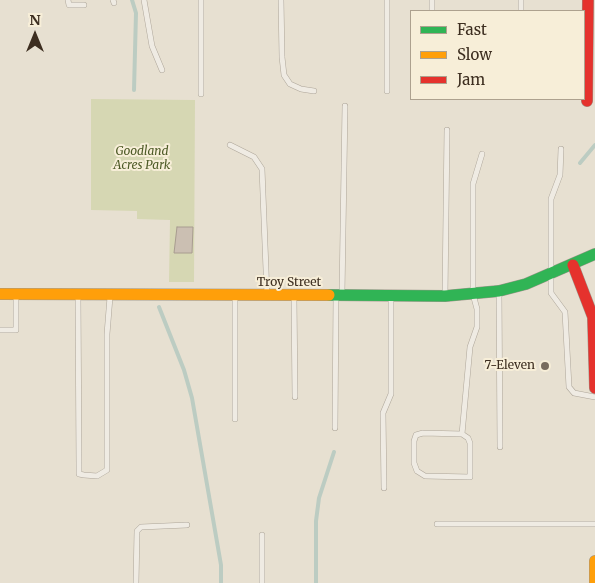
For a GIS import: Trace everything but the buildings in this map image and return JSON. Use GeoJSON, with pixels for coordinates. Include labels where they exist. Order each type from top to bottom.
{"type":"FeatureCollection","features":[{"type":"Feature","properties":{"kind":"main road"},"geometry":{"type":"LineString","coordinates":[[587,101],[588,0]]}},
{"type":"Feature","properties":{"kind":"main road","name":"Troy Street"},"geometry":{"type":"LineString","coordinates":[[0,294],[339,298],[445,296],[499,291],[526,284],[574,265],[595,254]]}},
{"type":"Feature","properties":{"kind":"main road"},"geometry":{"type":"LineString","coordinates":[[574,265],[591,296],[595,388]]}},
{"type":"Feature","properties":{"kind":"main road"},"geometry":{"type":"LineString","coordinates":[[595,561],[595,583]]}},
{"type":"Feature","properties":{"kind":"lane"},"geometry":{"type":"LineString","coordinates":[[68,0],[68,5],[84,5]]}},
{"type":"Feature","properties":{"kind":"lane"},"geometry":{"type":"LineString","coordinates":[[144,0],[152,46],[162,70]]}},
{"type":"Feature","properties":{"kind":"lane"},"geometry":{"type":"LineString","coordinates":[[201,0],[201,94]]}},
{"type":"Feature","properties":{"kind":"lane"},"geometry":{"type":"LineString","coordinates":[[281,0],[284,75],[290,84],[301,90],[314,91]]}},
{"type":"Feature","properties":{"kind":"lane"},"geometry":{"type":"LineString","coordinates":[[386,91],[387,0]]}},
{"type":"Feature","properties":{"kind":"lane"},"geometry":{"type":"LineString","coordinates":[[336,428],[345,106]]}},
{"type":"Feature","properties":{"kind":"lane"},"geometry":{"type":"LineString","coordinates":[[445,296],[447,130]]}},
{"type":"Feature","properties":{"kind":"lane"},"geometry":{"type":"LineString","coordinates":[[230,145],[254,157],[262,168],[267,297]]}},
{"type":"Feature","properties":{"kind":"lane"},"geometry":{"type":"LineString","coordinates":[[561,149],[560,174],[551,199],[551,293],[565,312],[569,387],[574,393],[595,397]]}},
{"type":"Feature","properties":{"kind":"lane"},"geometry":{"type":"LineString","coordinates":[[462,434],[423,433],[416,435],[414,463],[417,471],[425,476],[470,477],[470,443],[462,434],[470,347],[477,326],[478,309],[473,294],[473,184],[482,154]]}},
{"type":"Feature","properties":{"kind":"lane"},"geometry":{"type":"LineString","coordinates":[[499,291],[500,447]]}},
{"type":"Feature","properties":{"kind":"lane"},"geometry":{"type":"LineString","coordinates":[[0,330],[16,330],[16,294]]}},
{"type":"Feature","properties":{"kind":"lane"},"geometry":{"type":"LineString","coordinates":[[78,295],[78,466],[79,474],[90,476],[97,476],[107,470],[107,334],[110,296]]}},
{"type":"Feature","properties":{"kind":"lane"},"geometry":{"type":"LineString","coordinates":[[235,297],[235,419]]}},
{"type":"Feature","properties":{"kind":"lane"},"geometry":{"type":"LineString","coordinates":[[294,297],[295,398]]}},
{"type":"Feature","properties":{"kind":"lane"},"geometry":{"type":"LineString","coordinates":[[384,488],[383,413],[391,394],[391,297]]}},
{"type":"Feature","properties":{"kind":"lane"},"geometry":{"type":"LineString","coordinates":[[437,524],[595,524]]}},
{"type":"Feature","properties":{"kind":"lane"},"geometry":{"type":"LineString","coordinates":[[136,583],[137,531],[141,527],[187,525]]}},
{"type":"Feature","properties":{"kind":"lane"},"geometry":{"type":"LineString","coordinates":[[262,536],[262,583]]}},
{"type":"Feature","properties":{"kind":"green space","name":"Goodland Acres Park"},"geometry":{"type":"Polygon","coordinates":[[[91,99],[195,100],[194,282],[169,282],[170,220],[137,219],[137,211],[91,210],[91,99]]]}},
{"type":"Feature","properties":{"kind":"waterway"},"geometry":{"type":"LineString","coordinates":[[132,0],[136,13],[134,90]]}},
{"type":"Feature","properties":{"kind":"waterway"},"geometry":{"type":"LineString","coordinates":[[580,163],[595,145]]}},
{"type":"Feature","properties":{"kind":"waterway"},"geometry":{"type":"LineString","coordinates":[[159,307],[184,370],[192,398],[221,565],[221,583]]}},
{"type":"Feature","properties":{"kind":"waterway"},"geometry":{"type":"LineString","coordinates":[[316,583],[316,521],[319,498],[334,452]]}},
{"type":"Feature","properties":{"kind":"traffic: fast"},"geometry":{"type":"LineString","coordinates":[[329,295],[445,296],[499,291],[526,284],[595,254]]}},
{"type":"Feature","properties":{"kind":"traffic: slow"},"geometry":{"type":"LineString","coordinates":[[0,294],[329,295]]}},
{"type":"Feature","properties":{"kind":"traffic: slow"},"geometry":{"type":"LineString","coordinates":[[595,561],[595,583]]}},
{"type":"Feature","properties":{"kind":"traffic: jam"},"geometry":{"type":"LineString","coordinates":[[587,101],[588,0]]}},
{"type":"Feature","properties":{"kind":"traffic: jam"},"geometry":{"type":"LineString","coordinates":[[573,265],[593,317],[595,388]]}},
{"type":"Feature","properties":{"kind":"place","name":"7-Eleven"},"geometry":{"type":"Point","coordinates":[545,366]}}]}
